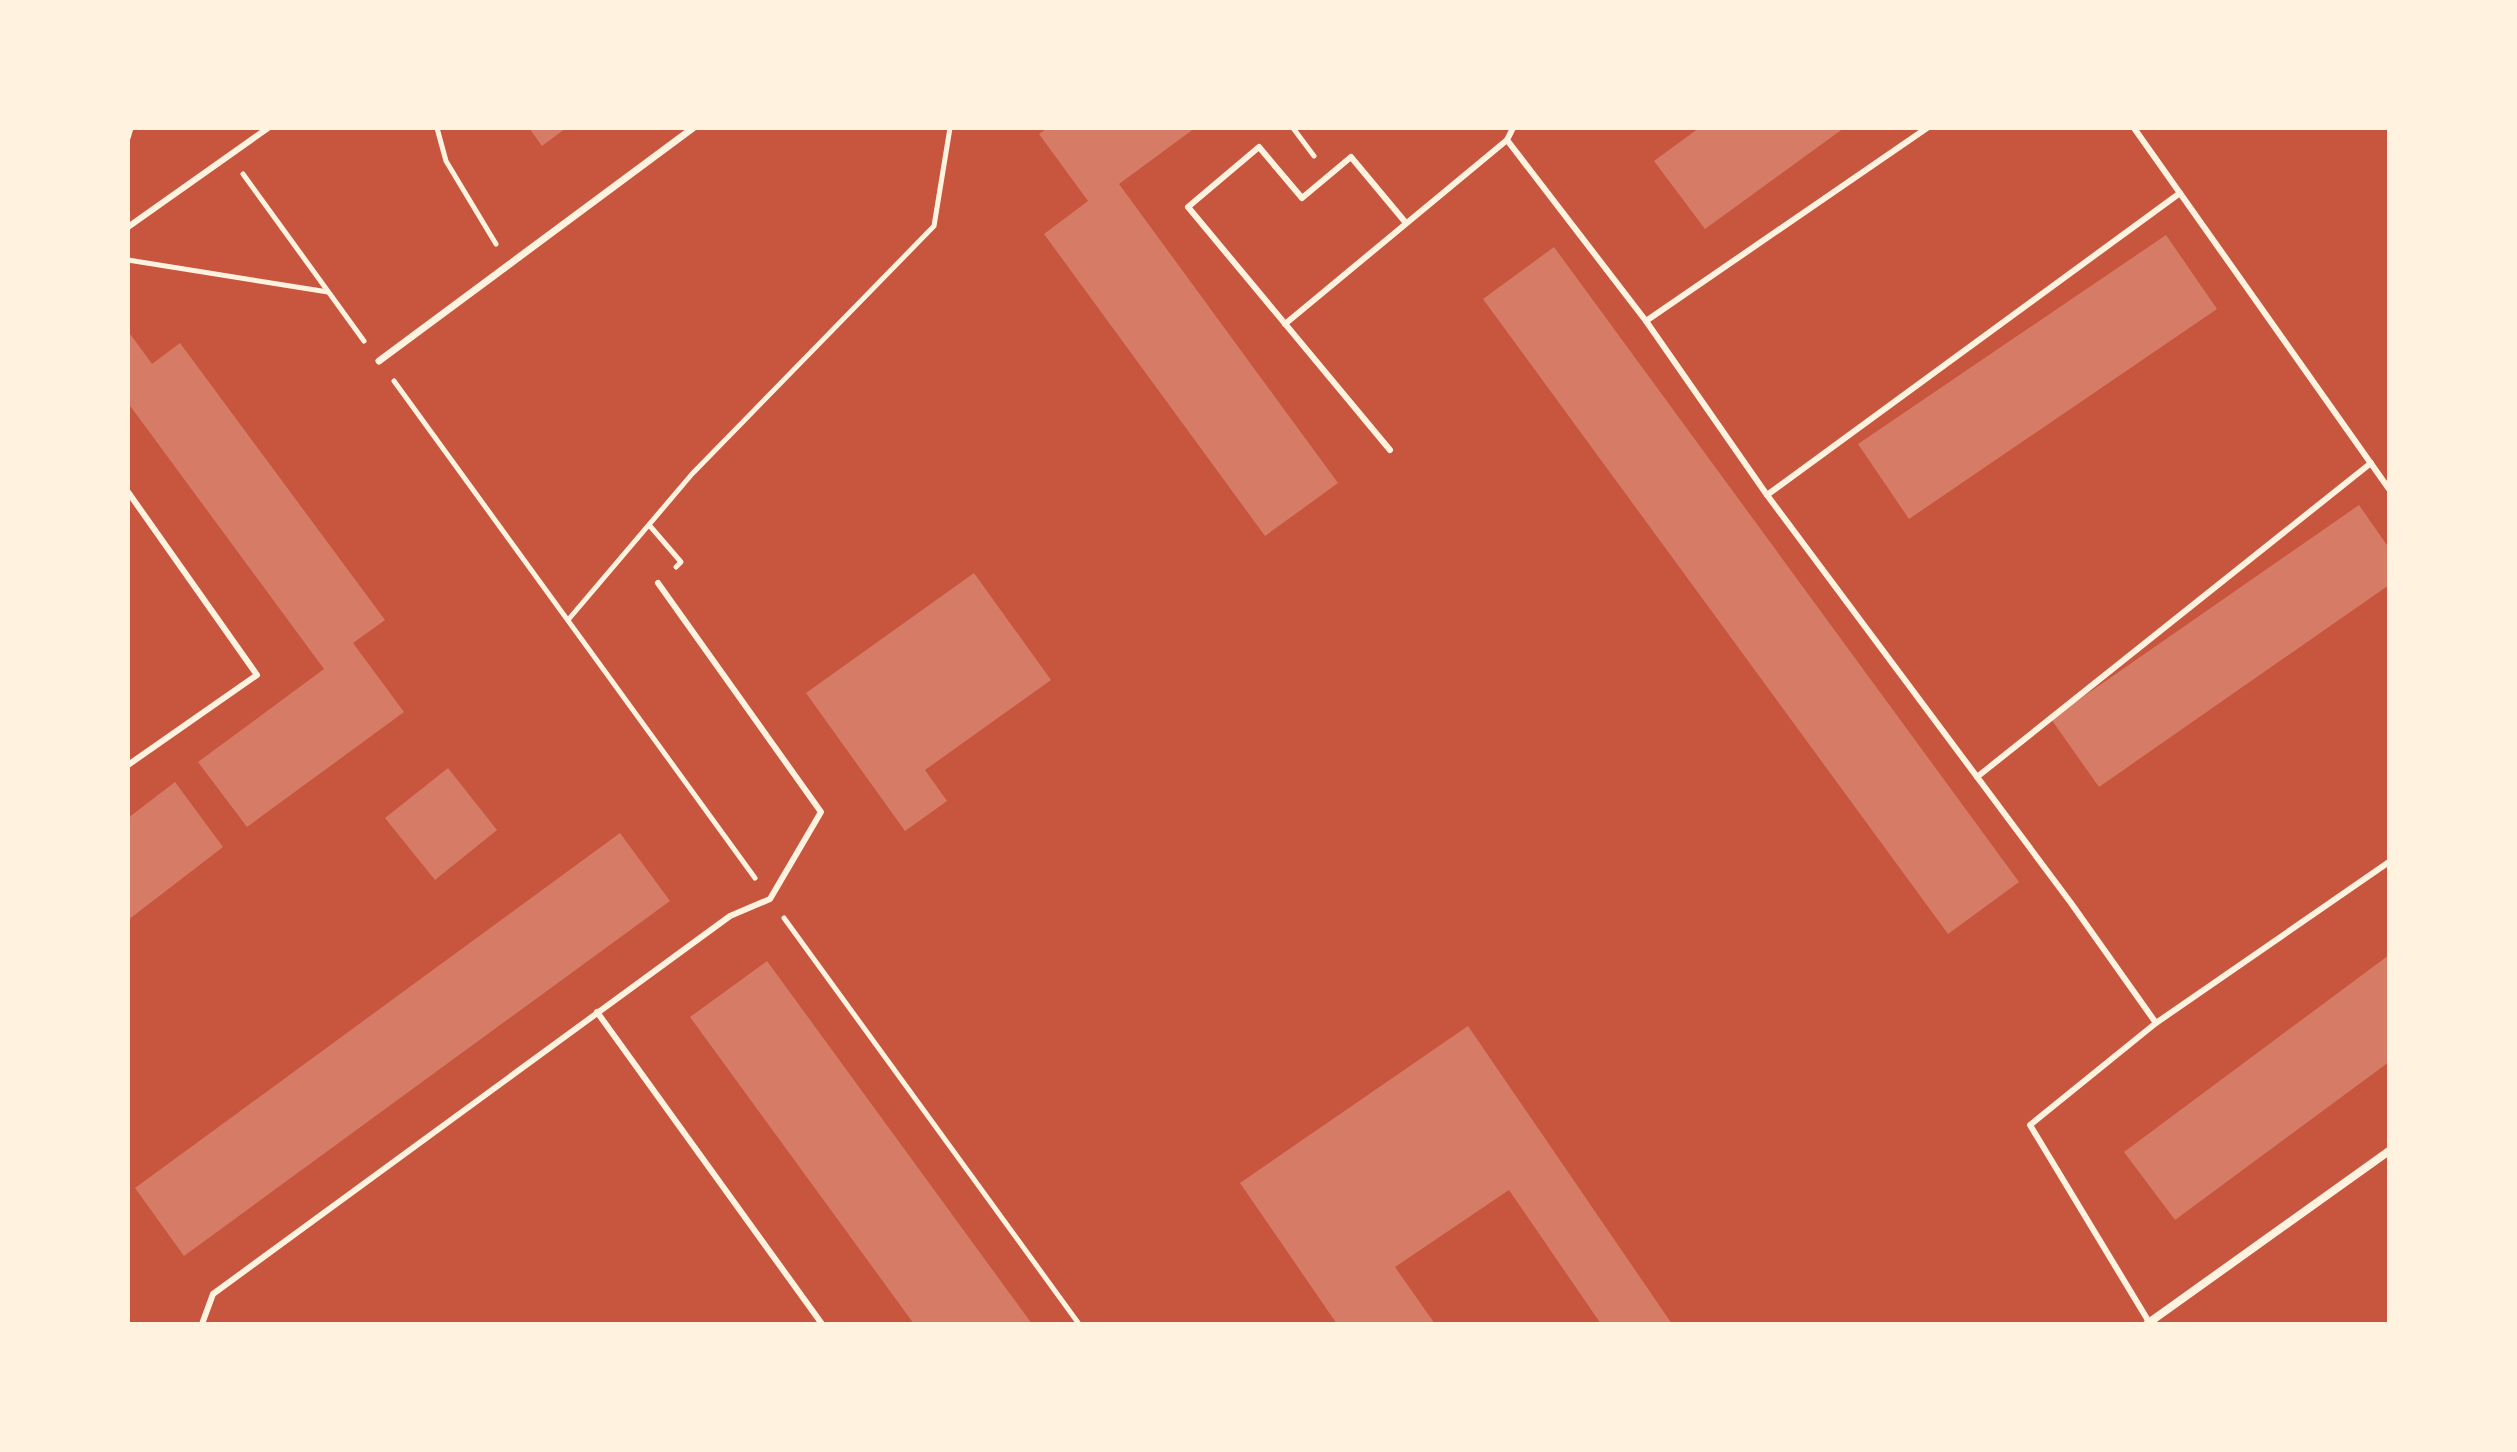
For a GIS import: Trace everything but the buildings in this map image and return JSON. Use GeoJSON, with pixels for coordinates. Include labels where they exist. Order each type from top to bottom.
{"type":"FeatureCollection","features":[{"type":"Feature","properties":{"kind":"street"},"geometry":{"type":"LineString","coordinates":[[379,361],[693,128]]}},
{"type":"Feature","properties":{"kind":"street"},"geometry":{"type":"LineString","coordinates":[[2148,1323],[2389,1151]]}},
{"type":"Feature","properties":{"kind":"lane"},"geometry":{"type":"LineString","coordinates":[[128,227],[268,128]]}},
{"type":"Feature","properties":{"kind":"lane"},"geometry":{"type":"LineString","coordinates":[[1285,324],[1507,140],[1513,128]]}},
{"type":"Feature","properties":{"kind":"lane"},"geometry":{"type":"LineString","coordinates":[[1646,321],[1927,128]]}},
{"type":"Feature","properties":{"kind":"lane"},"geometry":{"type":"LineString","coordinates":[[2134,128],[2389,489]]}},
{"type":"Feature","properties":{"kind":"lane"},"geometry":{"type":"LineString","coordinates":[[1507,140],[1646,321],[1767,495],[2071,903],[2156,1023]]}},
{"type":"Feature","properties":{"kind":"lane"},"geometry":{"type":"LineString","coordinates":[[1390,450],[1188,207],[1259,147],[1302,198],[1351,157],[1406,223]]}},
{"type":"Feature","properties":{"kind":"lane"},"geometry":{"type":"LineString","coordinates":[[1767,495],[2180,193]]}},
{"type":"Feature","properties":{"kind":"lane"},"geometry":{"type":"LineString","coordinates":[[1977,777],[2371,463]]}},
{"type":"Feature","properties":{"kind":"lane"},"geometry":{"type":"LineString","coordinates":[[128,492],[257,675],[128,765]]}},
{"type":"Feature","properties":{"kind":"lane"},"geometry":{"type":"LineString","coordinates":[[202,1324],[213,1294],[730,916],[770,899],[821,812],[658,583]]}},
{"type":"Feature","properties":{"kind":"lane"},"geometry":{"type":"LineString","coordinates":[[2148,1323],[2030,1125],[2156,1023],[2389,862]]}},
{"type":"Feature","properties":{"kind":"lane"},"geometry":{"type":"LineString","coordinates":[[597,1012],[822,1324]]}},
{"type":"Feature","properties":{"kind":"path"},"geometry":{"type":"LineString","coordinates":[[128,138],[131,128]]}},
{"type":"Feature","properties":{"kind":"path"},"geometry":{"type":"LineString","coordinates":[[437,128],[446,161],[508,265]]}},
{"type":"Feature","properties":{"kind":"path"},"geometry":{"type":"LineString","coordinates":[[568,620],[692,474],[934,226],[950,128]]}},
{"type":"Feature","properties":{"kind":"path"},"geometry":{"type":"LineString","coordinates":[[1293,128],[1329,176]]}},
{"type":"Feature","properties":{"kind":"path"},"geometry":{"type":"LineString","coordinates":[[229,155],[1079,1324]]}},
{"type":"Feature","properties":{"kind":"path"},"geometry":{"type":"LineString","coordinates":[[128,260],[329,292]]}},
{"type":"Feature","properties":{"kind":"path"},"geometry":{"type":"LineString","coordinates":[[650,526],[681,562],[658,583]]}}]}
